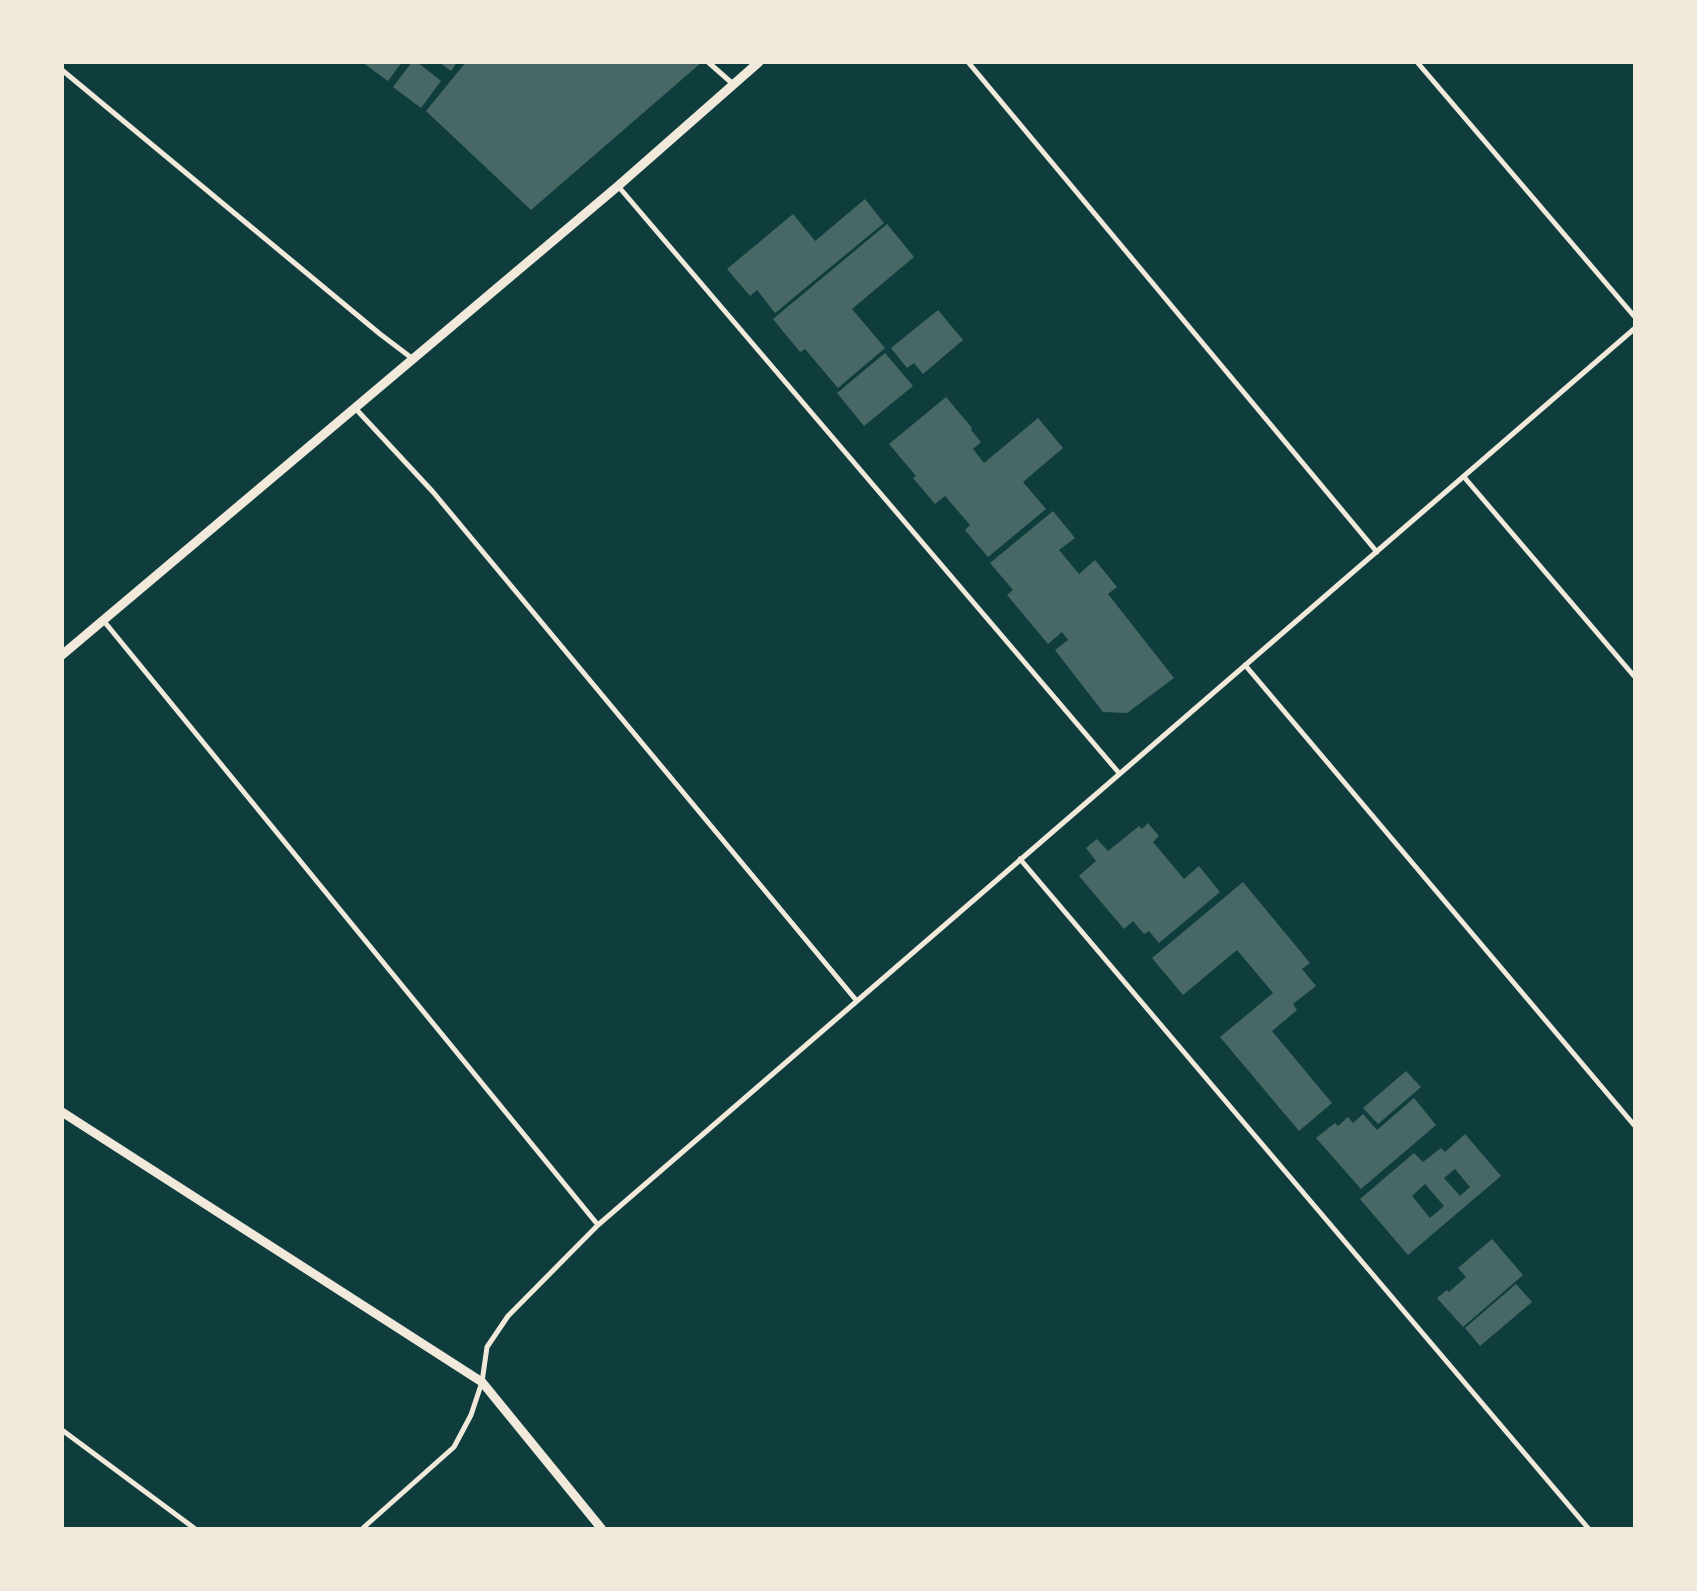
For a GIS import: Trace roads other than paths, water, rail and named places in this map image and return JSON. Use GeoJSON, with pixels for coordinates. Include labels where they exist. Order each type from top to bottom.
{"type":"FeatureCollection","features":[{"type":"Feature","properties":{"kind":"street"},"geometry":{"type":"LineString","coordinates":[[708,62],[733,84]]}},
{"type":"Feature","properties":{"kind":"street"},"geometry":{"type":"LineString","coordinates":[[62,655],[618,186],[759,62]]}},
{"type":"Feature","properties":{"kind":"street"},"geometry":{"type":"LineString","coordinates":[[968,62],[1377,552]]}},
{"type":"Feature","properties":{"kind":"street"},"geometry":{"type":"LineString","coordinates":[[1418,62],[1634,316]]}},
{"type":"Feature","properties":{"kind":"street"},"geometry":{"type":"LineString","coordinates":[[62,70],[380,334],[413,359]]}},
{"type":"Feature","properties":{"kind":"street"},"geometry":{"type":"LineString","coordinates":[[618,186],[1119,773]]}},
{"type":"Feature","properties":{"kind":"street"},"geometry":{"type":"LineString","coordinates":[[363,1528],[454,1447],[471,1415],[482,1382],[487,1347],[508,1316],[598,1226],[856,1000],[1634,329]]}},
{"type":"Feature","properties":{"kind":"street"},"geometry":{"type":"LineString","coordinates":[[354,408],[439,500],[856,1000]]}},
{"type":"Feature","properties":{"kind":"street"},"geometry":{"type":"LineString","coordinates":[[1464,476],[1634,676]]}},
{"type":"Feature","properties":{"kind":"street"},"geometry":{"type":"LineString","coordinates":[[103,620],[598,1226]]}},
{"type":"Feature","properties":{"kind":"street"},"geometry":{"type":"LineString","coordinates":[[1245,665],[1634,1126]]}},
{"type":"Feature","properties":{"kind":"street"},"geometry":{"type":"LineString","coordinates":[[1020,859],[1588,1528]]}},
{"type":"Feature","properties":{"kind":"street"},"geometry":{"type":"LineString","coordinates":[[62,1112],[482,1382],[601,1528]]}},
{"type":"Feature","properties":{"kind":"street"},"geometry":{"type":"LineString","coordinates":[[62,1430],[194,1528]]}}]}
